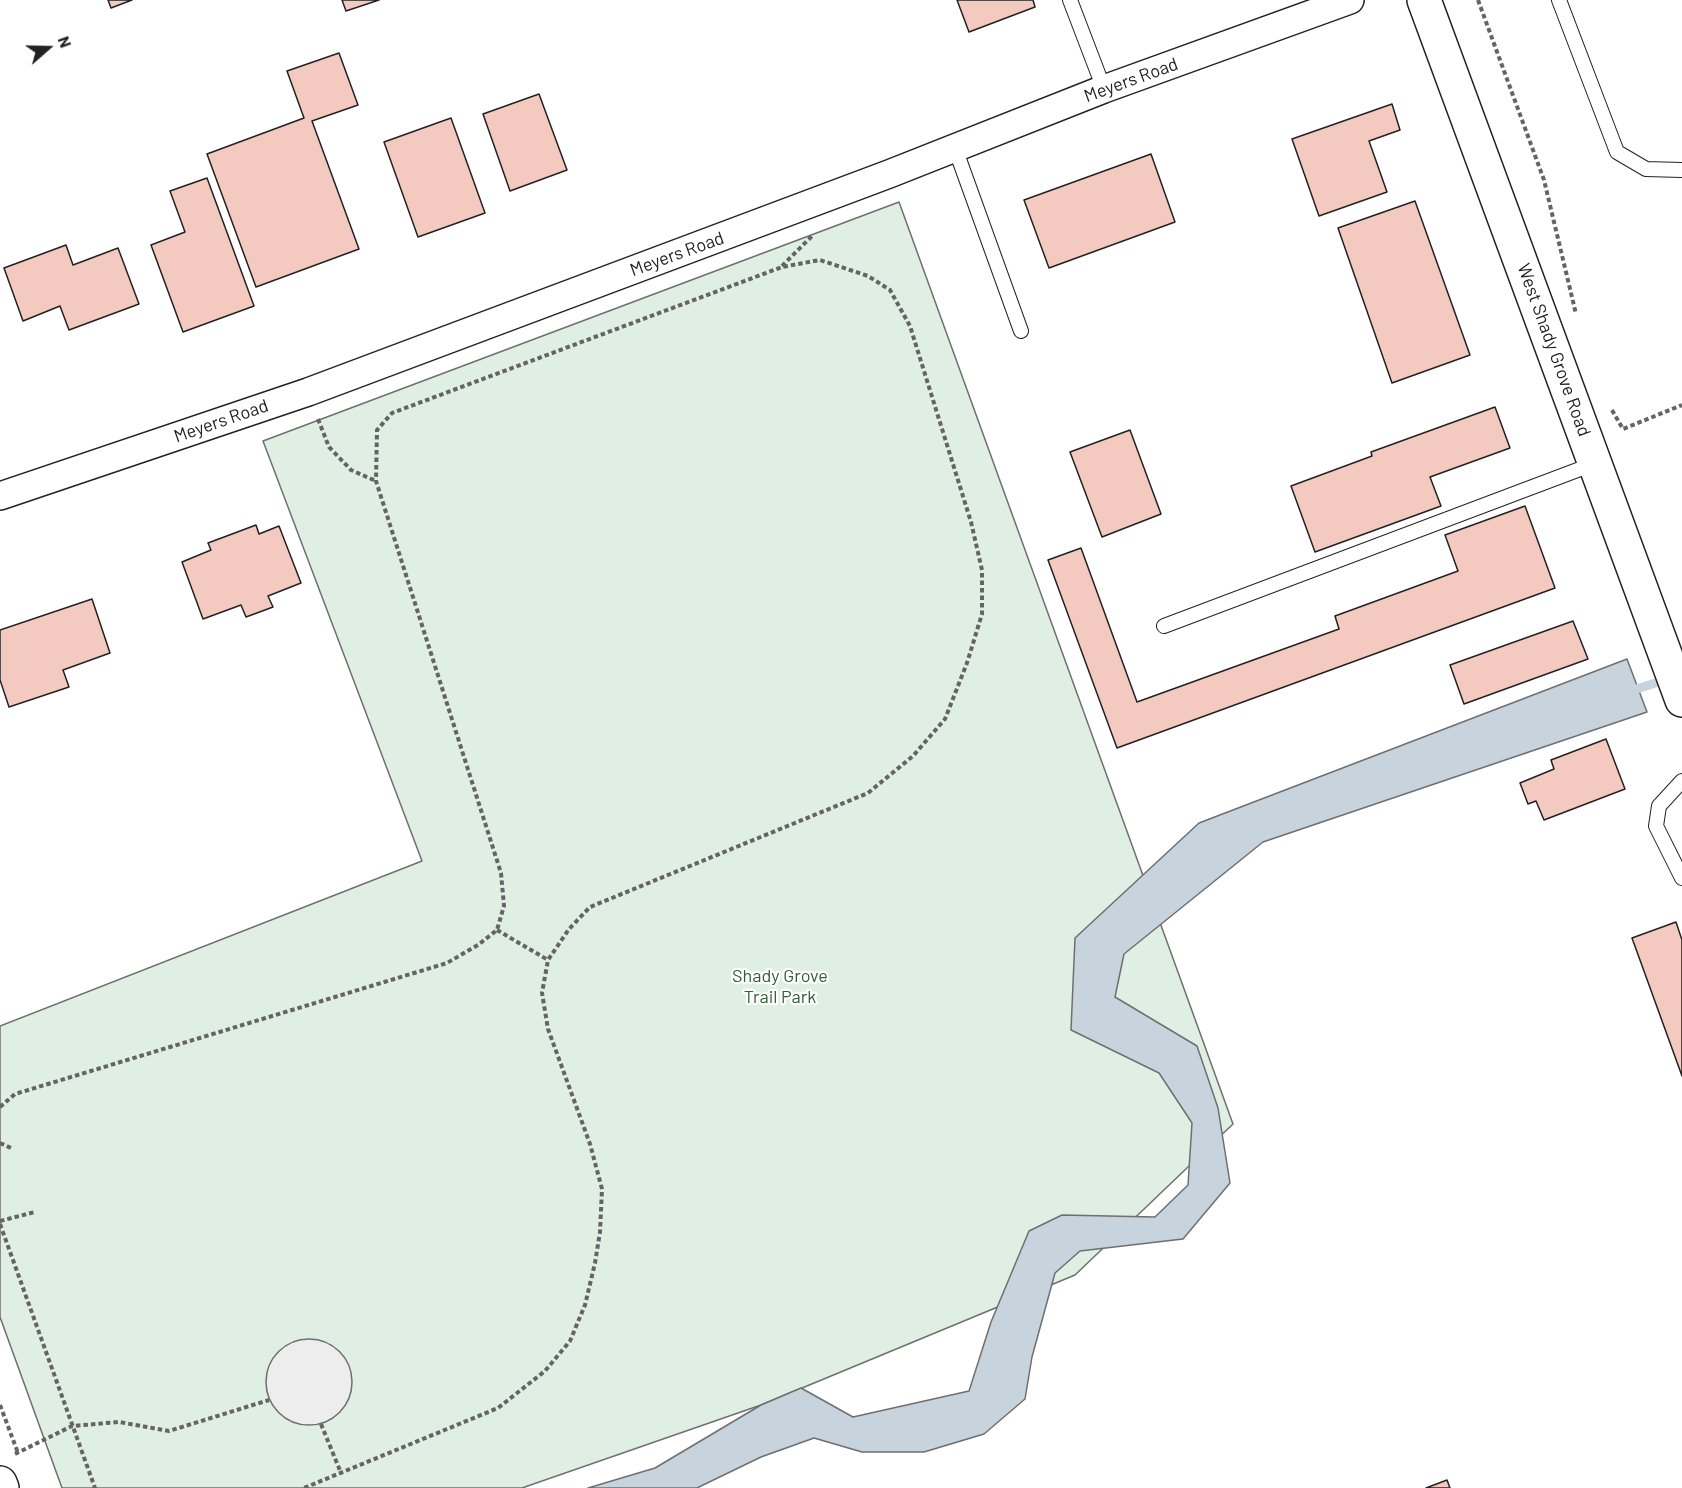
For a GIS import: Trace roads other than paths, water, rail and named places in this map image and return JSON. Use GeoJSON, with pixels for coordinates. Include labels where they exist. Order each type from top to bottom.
{"type":"FeatureCollection","features":[{"type":"Feature","properties":{"kind":"main road","name":"West Shady Grove Road"},"geometry":{"type":"LineString","coordinates":[[1424,0],[1682,700]]}},
{"type":"Feature","properties":{"kind":"street","name":"Meyers Road"},"geometry":{"type":"LineString","coordinates":[[0,496],[308,392],[955,148],[1104,89],[1350,0]]}},
{"type":"Feature","properties":{"kind":"lane"},"geometry":{"type":"LineString","coordinates":[[1070,0],[1104,89]]}},
{"type":"Feature","properties":{"kind":"lane"},"geometry":{"type":"LineString","coordinates":[[1559,0],[1617,152],[1646,169],[1682,170]]}},
{"type":"Feature","properties":{"kind":"lane"},"geometry":{"type":"LineString","coordinates":[[955,148],[1021,331]]}},
{"type":"Feature","properties":{"kind":"lane"},"geometry":{"type":"LineString","coordinates":[[1164,626],[1596,463]]}},
{"type":"Feature","properties":{"kind":"lane"},"geometry":{"type":"LineString","coordinates":[[1682,781],[1659,806],[1656,826],[1682,878]]}},
{"type":"Feature","properties":{"kind":"waterway"},"geometry":{"type":"LineString","coordinates":[[1627,692],[1668,679]]}},
{"type":"Feature","properties":{"kind":"park label","name":"Shady Grove Trail Park"},"geometry":{"type":"Point","coordinates":[780,986]}}]}
